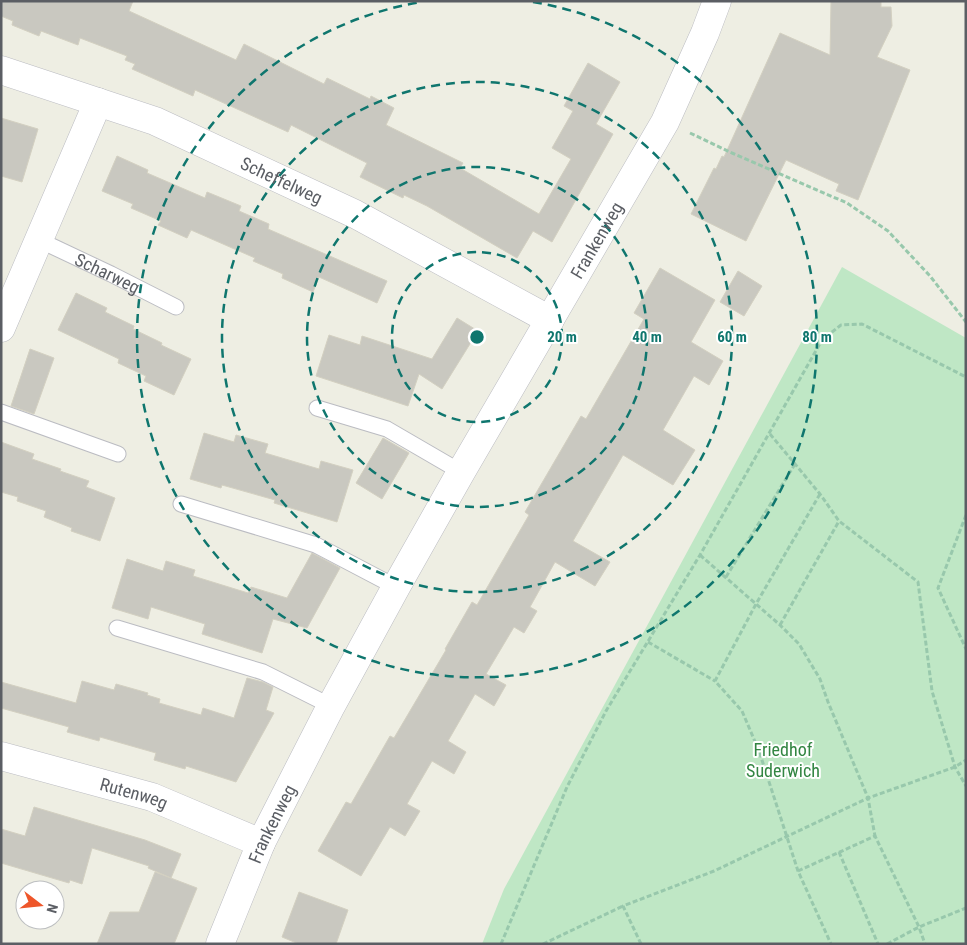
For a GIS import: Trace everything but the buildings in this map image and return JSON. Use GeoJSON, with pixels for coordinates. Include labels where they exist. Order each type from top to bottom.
{"type":"FeatureCollection","features":[{"type":"Feature","properties":{"kind":"street","name":"Frankenweg"},"geometry":{"type":"LineString","coordinates":[[220,944],[261,842],[331,706],[461,472],[665,122],[705,33],[717,1]]}},
{"type":"Feature","properties":{"kind":"street","name":"Scheffelweg"},"geometry":{"type":"LineString","coordinates":[[1,70],[155,121],[355,214],[550,320]]}},
{"type":"Feature","properties":{"kind":"street"},"geometry":{"type":"LineString","coordinates":[[1,328],[98,102]]}},
{"type":"Feature","properties":{"kind":"street","name":"Rutenweg"},"geometry":{"type":"LineString","coordinates":[[1,756],[152,796],[261,842]]}},
{"type":"Feature","properties":{"kind":"lane","name":"Scharweg"},"geometry":{"type":"LineString","coordinates":[[39,240],[176,307]]}},
{"type":"Feature","properties":{"kind":"lane"},"geometry":{"type":"LineString","coordinates":[[317,408],[388,429],[461,472]]}},
{"type":"Feature","properties":{"kind":"lane"},"geometry":{"type":"LineString","coordinates":[[1,412],[118,454]]}},
{"type":"Feature","properties":{"kind":"lane"},"geometry":{"type":"LineString","coordinates":[[181,504],[316,545],[396,587]]}},
{"type":"Feature","properties":{"kind":"lane"},"geometry":{"type":"LineString","coordinates":[[117,628],[263,672],[331,706]]}},
{"type":"Feature","properties":{"kind":"path"},"geometry":{"type":"LineString","coordinates":[[665,122],[732,154],[847,203],[888,230],[930,276],[966,322]]}},
{"type":"Feature","properties":{"kind":"path"},"geometry":{"type":"LineString","coordinates":[[501,944],[567,787],[606,711],[700,555],[822,340],[841,326],[862,324],[966,377]]}},
{"type":"Feature","properties":{"kind":"path"},"geometry":{"type":"LineString","coordinates":[[770,434],[820,494],[839,521],[918,582],[932,691],[955,767],[966,786]]}},
{"type":"Feature","properties":{"kind":"path"},"geometry":{"type":"LineString","coordinates":[[726,577],[795,464]]}},
{"type":"Feature","properties":{"kind":"path"},"geometry":{"type":"LineString","coordinates":[[715,681],[756,604],[820,494]]}},
{"type":"Feature","properties":{"kind":"path"},"geometry":{"type":"LineString","coordinates":[[966,515],[938,588],[966,649]]}},
{"type":"Feature","properties":{"kind":"path"},"geometry":{"type":"LineString","coordinates":[[780,625],[839,521]]}},
{"type":"Feature","properties":{"kind":"path"},"geometry":{"type":"LineString","coordinates":[[700,555],[799,644],[820,679],[868,798],[875,836],[919,927],[925,944]]}},
{"type":"Feature","properties":{"kind":"path"},"geometry":{"type":"LineString","coordinates":[[648,642],[715,681],[742,711],[759,751],[798,871],[831,944]]}},
{"type":"Feature","properties":{"kind":"path"},"geometry":{"type":"LineString","coordinates":[[543,944],[623,906],[714,871],[868,798],[955,767],[966,760]]}},
{"type":"Feature","properties":{"kind":"path"},"geometry":{"type":"LineString","coordinates":[[798,871],[875,836]]}},
{"type":"Feature","properties":{"kind":"path"},"geometry":{"type":"LineString","coordinates":[[839,852],[878,944]]}},
{"type":"Feature","properties":{"kind":"path"},"geometry":{"type":"LineString","coordinates":[[623,906],[641,944]]}},
{"type":"Feature","properties":{"kind":"path"},"geometry":{"type":"LineString","coordinates":[[887,944],[919,927],[966,908]]}},
{"type":"Feature","properties":{"kind":"green space","name":"Friedhof Suderwich"},"geometry":{"type":"Polygon","coordinates":[[[842,267],[966,338],[966,944],[482,944],[504,889],[842,267]]]}}]}
